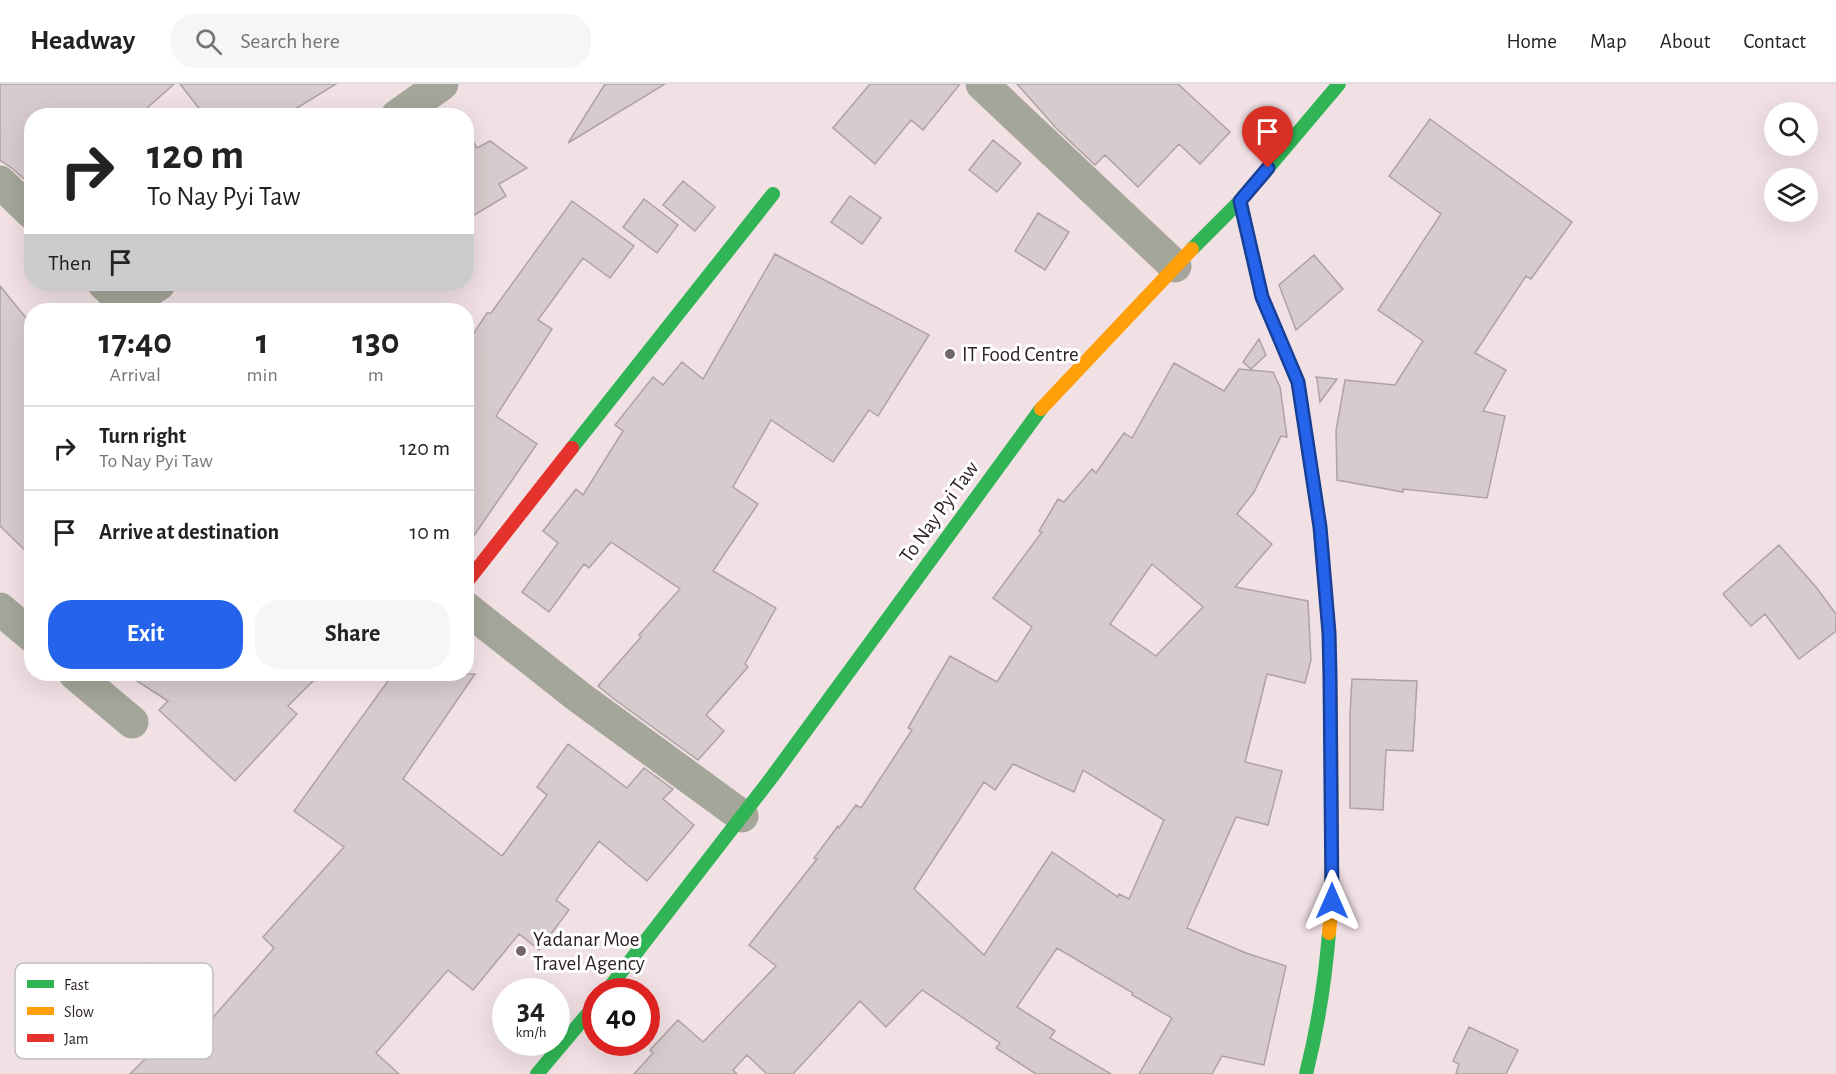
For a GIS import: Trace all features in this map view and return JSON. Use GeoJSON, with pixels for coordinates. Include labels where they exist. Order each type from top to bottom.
{"type":"FeatureCollection","features":[{"type":"Feature","properties":{"kind":"street"},"geometry":{"type":"LineString","coordinates":[[408,108],[442,84]]}},
{"type":"Feature","properties":{"kind":"street"},"geometry":{"type":"LineString","coordinates":[[982,84],[1175,266]]}},
{"type":"Feature","properties":{"kind":"street","name":"To Nay Pyi Taw"},"geometry":{"type":"LineString","coordinates":[[617,978],[742,816],[1041,409],[1175,266],[1240,201],[1339,84]]}},
{"type":"Feature","properties":{"kind":"street"},"geometry":{"type":"LineString","coordinates":[[0,182],[24,205]]}},
{"type":"Feature","properties":{"kind":"street"},"geometry":{"type":"LineString","coordinates":[[474,573],[773,194]]}},
{"type":"Feature","properties":{"kind":"street"},"geometry":{"type":"LineString","coordinates":[[1240,201],[1262,297],[1298,382],[1320,527],[1329,633],[1332,901],[1325,979],[1317,1030],[1306,1074]]}},
{"type":"Feature","properties":{"kind":"street"},"geometry":{"type":"LineString","coordinates":[[111,291],[124,303]]}},
{"type":"Feature","properties":{"kind":"street"},"geometry":{"type":"LineString","coordinates":[[135,303],[150,291]]}},
{"type":"Feature","properties":{"kind":"street"},"geometry":{"type":"LineString","coordinates":[[0,609],[24,629]]}},
{"type":"Feature","properties":{"kind":"street"},"geometry":{"type":"LineString","coordinates":[[474,614],[579,697],[742,816]]}},
{"type":"Feature","properties":{"kind":"street"},"geometry":{"type":"LineString","coordinates":[[83,681],[132,722]]}},
{"type":"Feature","properties":{"kind":"street"},"geometry":{"type":"LineString","coordinates":[[537,1074],[582,1021]]}},
{"type":"Feature","properties":{"kind":"building"},"geometry":{"type":"Polygon","coordinates":[[[0,84],[174,84],[147,108],[24,108],[24,179],[0,160],[0,84]]]}},
{"type":"Feature","properties":{"kind":"building"},"geometry":{"type":"Polygon","coordinates":[[[180,84],[336,84],[297,108],[199,108],[180,84]]]}},
{"type":"Feature","properties":{"kind":"building"},"geometry":{"type":"Polygon","coordinates":[[[605,84],[665,84],[568,143],[605,84]]]}},
{"type":"Feature","properties":{"kind":"building"},"geometry":{"type":"Polygon","coordinates":[[[870,84],[960,84],[923,130],[911,120],[875,164],[833,128],[870,84]]]}},
{"type":"Feature","properties":{"kind":"building"},"geometry":{"type":"Polygon","coordinates":[[[1017,84],[1178,84],[1230,132],[1200,164],[1179,144],[1138,187],[1105,155],[1095,165],[1057,129],[1017,84]]]}},
{"type":"Feature","properties":{"kind":"building"},"geometry":{"type":"Polygon","coordinates":[[[1430,119],[1572,222],[1531,279],[1526,276],[1475,353],[1506,370],[1483,411],[1505,416],[1487,498],[1403,489],[1403,492],[1337,480],[1336,431],[1345,380],[1395,385],[1423,341],[1378,310],[1441,214],[1389,176],[1430,119]]]}},
{"type":"Feature","properties":{"kind":"building"},"geometry":{"type":"Polygon","coordinates":[[[993,140],[1021,163],[997,192],[969,170],[993,140]]]}},
{"type":"Feature","properties":{"kind":"building"},"geometry":{"type":"Polygon","coordinates":[[[490,141],[527,168],[499,184],[506,196],[474,215],[474,143],[477,148],[490,141]]]}},
{"type":"Feature","properties":{"kind":"building"},"geometry":{"type":"Polygon","coordinates":[[[683,181],[715,207],[695,231],[663,205],[683,181]]]}},
{"type":"Feature","properties":{"kind":"building"},"geometry":{"type":"Polygon","coordinates":[[[850,196],[881,218],[862,244],[831,222],[850,196]]]}},
{"type":"Feature","properties":{"kind":"building"},"geometry":{"type":"Polygon","coordinates":[[[644,199],[678,225],[657,253],[623,227],[644,199]]]}},
{"type":"Feature","properties":{"kind":"building"},"geometry":{"type":"Polygon","coordinates":[[[572,201],[634,246],[610,278],[583,258],[538,320],[552,329],[496,416],[537,444],[474,535],[474,333],[487,313],[491,313],[572,201]]]}},
{"type":"Feature","properties":{"kind":"building"},"geometry":{"type":"Polygon","coordinates":[[[1038,213],[1069,232],[1045,270],[1015,251],[1038,213]]]}},
{"type":"Feature","properties":{"kind":"building"},"geometry":{"type":"Polygon","coordinates":[[[775,254],[929,335],[878,416],[869,410],[833,462],[771,420],[733,487],[758,504],[713,571],[776,608],[745,664],[748,667],[706,715],[724,731],[698,760],[598,686],[680,589],[611,542],[589,568],[584,564],[549,612],[522,592],[558,543],[543,531],[576,489],[583,495],[623,431],[615,425],[653,377],[663,385],[682,362],[703,379],[775,254]]]}},
{"type":"Feature","properties":{"kind":"building"},"geometry":{"type":"Polygon","coordinates":[[[1314,255],[1343,289],[1296,330],[1279,285],[1314,255]]]}},
{"type":"Feature","properties":{"kind":"building"},"geometry":{"type":"Polygon","coordinates":[[[0,286],[24,315],[24,549],[0,526],[0,286]]]}},
{"type":"Feature","properties":{"kind":"building"},"geometry":{"type":"Polygon","coordinates":[[[1259,339],[1266,355],[1251,369],[1243,362],[1259,339]]]}},
{"type":"Feature","properties":{"kind":"building"},"geometry":{"type":"Polygon","coordinates":[[[1174,363],[1224,391],[1239,369],[1273,372],[1280,387],[1287,437],[1281,436],[1254,492],[1237,514],[1272,544],[1235,587],[1308,601],[1311,660],[1305,683],[1267,674],[1245,762],[1282,771],[1268,825],[1236,817],[1187,928],[1246,953],[1286,966],[1264,1065],[1222,1056],[1212,1074],[1139,1074],[1172,1018],[1057,948],[1017,1007],[1055,1031],[1050,1038],[1111,1074],[1036,1074],[996,1048],[1000,1043],[922,990],[886,1027],[860,1001],[793,1074],[767,1074],[747,1055],[733,1070],[737,1074],[634,1074],[650,1056],[660,1056],[660,1039],[678,1020],[703,1042],[776,966],[749,945],[817,859],[814,858],[838,826],[839,828],[856,805],[861,808],[912,730],[908,728],[950,656],[997,682],[1032,627],[993,598],[1042,532],[1039,531],[1058,499],[1064,502],[1092,469],[1096,473],[1124,433],[1132,438],[1174,363]],[[1152,564],[1110,624],[1156,656],[1203,607],[1152,564]],[[1013,764],[995,790],[984,782],[914,889],[984,955],[1052,852],[1118,897],[1119,894],[1129,899],[1164,820],[1083,770],[1074,792],[1013,764]]]}},
{"type":"Feature","properties":{"kind":"building"},"geometry":{"type":"Polygon","coordinates":[[[1316,377],[1337,379],[1320,402],[1317,379],[1316,377]]]}},
{"type":"Feature","properties":{"kind":"building"},"geometry":{"type":"Polygon","coordinates":[[[1779,545],[1836,614],[1836,631],[1799,659],[1765,614],[1751,626],[1723,594],[1779,545]]]}},
{"type":"Feature","properties":{"kind":"building"},"geometry":{"type":"Polygon","coordinates":[[[1352,679],[1417,681],[1413,751],[1386,750],[1383,810],[1350,808],[1352,679]]]}},
{"type":"Feature","properties":{"kind":"building"},"geometry":{"type":"Polygon","coordinates":[[[137,681],[313,681],[288,706],[297,714],[235,781],[159,710],[168,701],[137,681]]]}},
{"type":"Feature","properties":{"kind":"building"},"geometry":{"type":"Polygon","coordinates":[[[388,681],[470,681],[403,779],[502,856],[547,795],[537,787],[568,744],[627,788],[644,768],[673,789],[663,799],[694,825],[647,881],[599,841],[556,900],[569,910],[539,950],[519,934],[473,990],[448,970],[376,1053],[399,1074],[130,1074],[145,1059],[213,1059],[213,1017],[274,948],[263,937],[344,847],[294,811],[388,681]]]}},
{"type":"Feature","properties":{"kind":"building"},"geometry":{"type":"Polygon","coordinates":[[[1469,1027],[1518,1050],[1506,1074],[1456,1074],[1459,1064],[1453,1061],[1469,1027]]]}},
{"type":"Feature","properties":{"kind":"traffic: fast"},"geometry":{"type":"LineString","coordinates":[[1192,249],[1240,201],[1339,84]]}},
{"type":"Feature","properties":{"kind":"traffic: fast"},"geometry":{"type":"LineString","coordinates":[[572,448],[773,194]]}},
{"type":"Feature","properties":{"kind":"traffic: fast"},"geometry":{"type":"LineString","coordinates":[[1240,201],[1262,297],[1298,382],[1320,527],[1322,555]]}},
{"type":"Feature","properties":{"kind":"traffic: fast"},"geometry":{"type":"LineString","coordinates":[[617,978],[772,777],[1041,409]]}},
{"type":"Feature","properties":{"kind":"traffic: fast"},"geometry":{"type":"LineString","coordinates":[[1306,1074],[1320,1004],[1329,933]]}},
{"type":"Feature","properties":{"kind":"traffic: fast"},"geometry":{"type":"LineString","coordinates":[[537,1074],[582,1021]]}},
{"type":"Feature","properties":{"kind":"traffic: slow"},"geometry":{"type":"LineString","coordinates":[[1041,409],[1192,249]]}},
{"type":"Feature","properties":{"kind":"traffic: slow"},"geometry":{"type":"LineString","coordinates":[[1322,555],[1329,633],[1331,718],[1332,901],[1329,933]]}},
{"type":"Feature","properties":{"kind":"traffic: jam"},"geometry":{"type":"LineString","coordinates":[[474,573],[572,448]]}},
{"type":"Feature","properties":{"kind":"place","name":"IT Food Centre"},"geometry":{"type":"Point","coordinates":[950,354]}},
{"type":"Feature","properties":{"kind":"place","name":"Yadanar Moe Travel Agency"},"geometry":{"type":"Point","coordinates":[521,951]}},
{"type":"Feature","properties":{"kind":"route"},"geometry":{"type":"LineString","coordinates":[[1268,168],[1240,201],[1262,297],[1298,382],[1320,527],[1329,633],[1332,901]]}}]}
